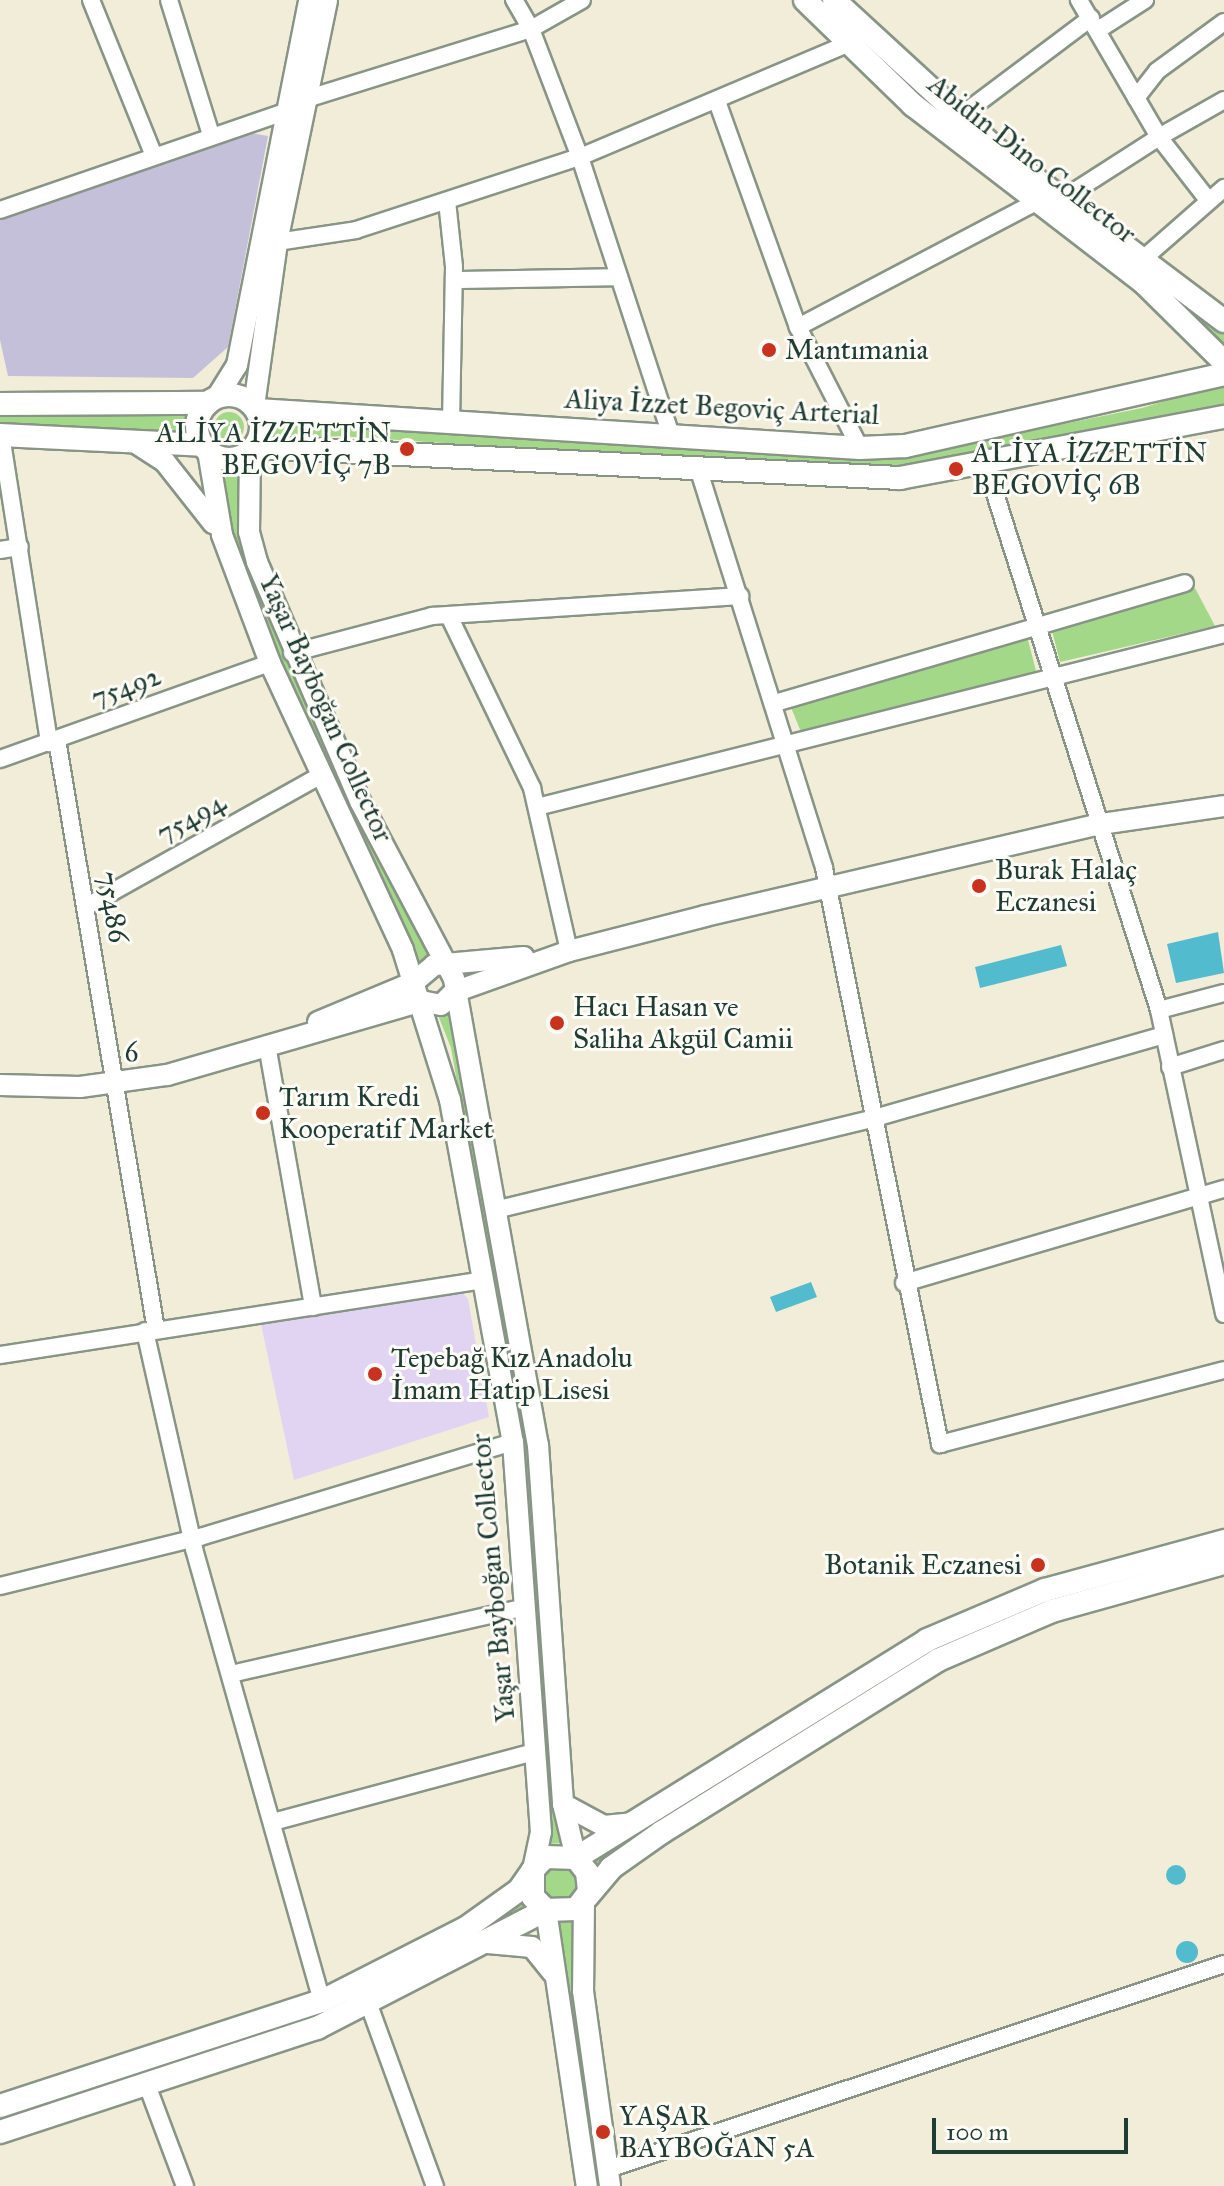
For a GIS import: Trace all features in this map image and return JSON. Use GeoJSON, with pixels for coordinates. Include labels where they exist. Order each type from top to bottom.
{"type":"FeatureCollection","features":[{"type":"Feature","properties":{"kind":"main road","name":"Abidin Dino Collector"},"geometry":{"type":"LineString","coordinates":[[805,0],[913,105],[1034,203],[1144,283],[1224,362]]}},
{"type":"Feature","properties":{"kind":"main road","name":"Abidin Dino Collector"},"geometry":{"type":"LineString","coordinates":[[834,0],[959,117],[1224,321]]}},
{"type":"Feature","properties":{"kind":"main road","name":"Aliya İzzet Begoviç Arterial"},"geometry":{"type":"LineString","coordinates":[[256,408],[860,448],[905,446],[1224,374]]}},
{"type":"Feature","properties":{"kind":"main road"},"geometry":{"type":"LineString","coordinates":[[0,404],[212,400],[232,395],[256,408],[252,449]]}},
{"type":"Feature","properties":{"kind":"main road"},"geometry":{"type":"LineString","coordinates":[[205,448],[197,420],[212,400]]}},
{"type":"Feature","properties":{"kind":"main road"},"geometry":{"type":"LineString","coordinates":[[0,435],[205,448],[233,459],[252,449],[429,450],[699,471],[900,478],[1224,417]]}},
{"type":"Feature","properties":{"kind":"main road"},"geometry":{"type":"LineString","coordinates":[[0,2106],[322,2001],[466,1928],[519,1890],[533,1870],[555,1854],[576,1858],[939,1634],[1045,1590],[1224,1541]]}},
{"type":"Feature","properties":{"kind":"main road"},"geometry":{"type":"LineString","coordinates":[[533,1870],[533,1897],[546,1910],[567,1913],[584,1901],[611,1868],[653,1838],[938,1660],[1052,1611],[1224,1563]]}},
{"type":"Feature","properties":{"kind":"main road"},"geometry":{"type":"LineString","coordinates":[[576,1858],[590,1882],[584,1901]]}},
{"type":"Feature","properties":{"kind":"main road"},"geometry":{"type":"LineString","coordinates":[[0,2132],[147,2085],[369,2005],[546,1910]]}},
{"type":"Feature","properties":{"kind":"street"},"geometry":{"type":"LineString","coordinates":[[91,0],[154,156]]}},
{"type":"Feature","properties":{"kind":"street"},"geometry":{"type":"LineString","coordinates":[[169,0],[211,135]]}},
{"type":"Feature","properties":{"kind":"street"},"geometry":{"type":"LineString","coordinates":[[212,400],[237,365],[309,0]]}},
{"type":"Feature","properties":{"kind":"street"},"geometry":{"type":"LineString","coordinates":[[256,408],[277,242],[327,0]]}},
{"type":"Feature","properties":{"kind":"street"},"geometry":{"type":"LineString","coordinates":[[514,0],[531,29],[580,157],[671,436]]}},
{"type":"Feature","properties":{"kind":"street"},"geometry":{"type":"LineString","coordinates":[[306,99],[531,29],[582,0]]}},
{"type":"Feature","properties":{"kind":"street"},"geometry":{"type":"LineString","coordinates":[[1079,0],[1159,137],[1208,200]]}},
{"type":"Feature","properties":{"kind":"street"},"geometry":{"type":"LineString","coordinates":[[959,117],[1094,24],[1145,0]]}},
{"type":"Feature","properties":{"kind":"street"},"geometry":{"type":"LineString","coordinates":[[1136,98],[1157,71],[1224,22]]}},
{"type":"Feature","properties":{"kind":"street"},"geometry":{"type":"LineString","coordinates":[[277,242],[356,230],[580,157],[718,104],[850,43]]}},
{"type":"Feature","properties":{"kind":"street"},"geometry":{"type":"LineString","coordinates":[[1064,198],[1224,100]]}},
{"type":"Feature","properties":{"kind":"street"},"geometry":{"type":"LineString","coordinates":[[718,104],[798,327],[860,448]]}},
{"type":"Feature","properties":{"kind":"street"},"geometry":{"type":"LineString","coordinates":[[0,210],[285,112]]}},
{"type":"Feature","properties":{"kind":"street"},"geometry":{"type":"LineString","coordinates":[[1143,259],[1224,188]]}},
{"type":"Feature","properties":{"kind":"street"},"geometry":{"type":"LineString","coordinates":[[447,201],[454,280],[451,421]]}},
{"type":"Feature","properties":{"kind":"street"},"geometry":{"type":"LineString","coordinates":[[798,327],[1034,203]]}},
{"type":"Feature","properties":{"kind":"street"},"geometry":{"type":"LineString","coordinates":[[454,280],[619,277]]}},
{"type":"Feature","properties":{"kind":"street","name":"75486"},"geometry":{"type":"LineString","coordinates":[[0,435],[53,741],[87,906],[117,1083],[151,1331],[192,1539],[322,2001]]}},
{"type":"Feature","properties":{"kind":"street"},"geometry":{"type":"LineString","coordinates":[[136,443],[165,462],[222,535]]}},
{"type":"Feature","properties":{"kind":"street","name":"Yaşar Bayboğan Collector"},"geometry":{"type":"LineString","coordinates":[[205,448],[222,535],[270,663],[418,992],[450,1100],[513,1442],[541,1832],[533,1870]]}},
{"type":"Feature","properties":{"kind":"street","name":"Yaşar Bayboğan Collector"},"geometry":{"type":"LineString","coordinates":[[252,449],[249,532],[292,653],[446,969],[454,992],[538,1445],[563,1804],[576,1858]]}},
{"type":"Feature","properties":{"kind":"street"},"geometry":{"type":"LineString","coordinates":[[985,462],[1034,625],[1054,673],[1095,825],[1159,1010],[1224,1314]]}},
{"type":"Feature","properties":{"kind":"street"},"geometry":{"type":"LineString","coordinates":[[699,471],[791,748],[824,888],[940,1444],[1224,1370]]}},
{"type":"Feature","properties":{"kind":"street"},"geometry":{"type":"LineString","coordinates":[[0,550],[20,547]]}},
{"type":"Feature","properties":{"kind":"street"},"geometry":{"type":"LineString","coordinates":[[775,703],[1185,583]]}},
{"type":"Feature","properties":{"kind":"street"},"geometry":{"type":"LineString","coordinates":[[292,653],[449,616],[740,596]]}},
{"type":"Feature","properties":{"kind":"street"},"geometry":{"type":"LineString","coordinates":[[449,616],[537,807],[569,951]]}},
{"type":"Feature","properties":{"kind":"street"},"geometry":{"type":"LineString","coordinates":[[537,807],[791,748],[1054,673],[1224,634]]}},
{"type":"Feature","properties":{"kind":"street","name":"75492"},"geometry":{"type":"LineString","coordinates":[[0,759],[270,663]]}},
{"type":"Feature","properties":{"kind":"street","name":"75494"},"geometry":{"type":"LineString","coordinates":[[87,906],[321,775]]}},
{"type":"Feature","properties":{"kind":"street"},"geometry":{"type":"LineString","coordinates":[[569,951],[454,992],[441,1005],[418,992],[427,966],[446,969],[569,951],[1095,825],[1224,806]]}},
{"type":"Feature","properties":{"kind":"street","name":"6"},"geometry":{"type":"LineString","coordinates":[[0,1085],[117,1083],[267,1045],[418,992]]}},
{"type":"Feature","properties":{"kind":"street"},"geometry":{"type":"LineString","coordinates":[[1159,1010],[1224,993]]}},
{"type":"Feature","properties":{"kind":"street"},"geometry":{"type":"LineString","coordinates":[[495,1210],[871,1119],[1164,1035]]}},
{"type":"Feature","properties":{"kind":"street"},"geometry":{"type":"LineString","coordinates":[[267,1045],[313,1307]]}},
{"type":"Feature","properties":{"kind":"street"},"geometry":{"type":"LineString","coordinates":[[1170,1067],[1224,1050]]}},
{"type":"Feature","properties":{"kind":"street"},"geometry":{"type":"LineString","coordinates":[[904,1283],[1224,1189]]}},
{"type":"Feature","properties":{"kind":"street"},"geometry":{"type":"LineString","coordinates":[[1,1350],[151,1331],[483,1280]]}},
{"type":"Feature","properties":{"kind":"street"},"geometry":{"type":"LineString","coordinates":[[0,1586],[192,1539],[513,1442]]}},
{"type":"Feature","properties":{"kind":"street"},"geometry":{"type":"LineString","coordinates":[[231,1674],[525,1607]]}},
{"type":"Feature","properties":{"kind":"street"},"geometry":{"type":"LineString","coordinates":[[273,1822],[535,1752]]}},
{"type":"Feature","properties":{"kind":"street"},"geometry":{"type":"LineString","coordinates":[[563,1804],[604,1826],[636,1822]]}},
{"type":"Feature","properties":{"kind":"street"},"geometry":{"type":"LineString","coordinates":[[584,1901],[583,1991],[609,2178],[1224,1964]]}},
{"type":"Feature","properties":{"kind":"street"},"geometry":{"type":"LineString","coordinates":[[546,1910],[561,1997],[585,2185]]}},
{"type":"Feature","properties":{"kind":"street"},"geometry":{"type":"LineString","coordinates":[[488,1943],[532,1947],[549,1961],[561,1997]]}},
{"type":"Feature","properties":{"kind":"street"},"geometry":{"type":"LineString","coordinates":[[369,2005],[435,2186]]}},
{"type":"Feature","properties":{"kind":"street"},"geometry":{"type":"LineString","coordinates":[[147,2085],[185,2186]]}},
{"type":"Feature","properties":{"kind":"shaded area"},"geometry":{"type":"Polygon","coordinates":[[[245,132],[268,136],[228,347],[193,378],[8,376],[0,340],[0,219],[245,132]]]}},
{"type":"Feature","properties":{"kind":"shaded area","name":"Tepebağ Kız Anadolu İmam Hatip Lisesi"},"geometry":{"type":"Polygon","coordinates":[[[461,1291],[468,1299],[489,1417],[294,1480],[261,1324],[461,1291]]]}},
{"type":"Feature","properties":{"kind":"green space"},"geometry":{"type":"Polygon","coordinates":[[[818,0],[948,119],[1224,330],[1224,348],[1150,277],[945,122],[818,0]]]}},
{"type":"Feature","properties":{"kind":"green space"},"geometry":{"type":"Polygon","coordinates":[[[1224,383],[1224,404],[909,467],[838,470],[340,436],[266,440],[265,416],[837,459],[906,456],[1142,408],[1224,383]]]}},
{"type":"Feature","properties":{"kind":"green space"},"geometry":{"type":"Polygon","coordinates":[[[229,412],[239,417],[244,427],[239,437],[229,442],[219,437],[214,427],[219,417],[229,412]]]}},
{"type":"Feature","properties":{"kind":"green space"},"geometry":{"type":"Polygon","coordinates":[[[194,414],[193,439],[0,425],[0,415],[194,414]]]}},
{"type":"Feature","properties":{"kind":"green space"},"geometry":{"type":"Polygon","coordinates":[[[215,463],[238,463],[244,549],[287,662],[430,959],[418,964],[282,663],[227,516],[215,463]]]}},
{"type":"Feature","properties":{"kind":"green space"},"geometry":{"type":"Polygon","coordinates":[[[1195,588],[1215,626],[1060,662],[1051,627],[1195,588]]]}},
{"type":"Feature","properties":{"kind":"green space"},"geometry":{"type":"Polygon","coordinates":[[[1027,636],[1036,671],[803,737],[790,705],[1027,636]]]}},
{"type":"Feature","properties":{"kind":"green space"},"geometry":{"type":"Polygon","coordinates":[[[449,1011],[527,1438],[554,1809],[564,1843],[548,1844],[527,1478],[451,1048],[438,1015],[449,1011]]]}},
{"type":"Feature","properties":{"kind":"green space"},"geometry":{"type":"Polygon","coordinates":[[[1071,1592],[923,1657],[595,1870],[590,1856],[922,1654],[1071,1592]]]}},
{"type":"Feature","properties":{"kind":"green space"},"geometry":{"type":"Polygon","coordinates":[[[560,1867],[571,1872],[576,1883],[571,1894],[560,1899],[549,1894],[544,1883],[549,1872],[560,1867]]]}},
{"type":"Feature","properties":{"kind":"green space"},"geometry":{"type":"Polygon","coordinates":[[[523,1897],[532,1911],[335,2009],[0,2120],[334,2006],[471,1937],[523,1897]]]}},
{"type":"Feature","properties":{"kind":"green space"},"geometry":{"type":"Polygon","coordinates":[[[572,1920],[572,1972],[601,2186],[556,1924],[572,1920]]]}},
{"type":"Feature","properties":{"kind":"water"},"geometry":{"type":"Polygon","coordinates":[[[1218,932],[1224,973],[1176,983],[1167,944],[1218,932]]]}},
{"type":"Feature","properties":{"kind":"water"},"geometry":{"type":"Polygon","coordinates":[[[1061,945],[1067,966],[980,988],[975,967],[1061,945]]]}},
{"type":"Feature","properties":{"kind":"water"},"geometry":{"type":"Polygon","coordinates":[[[811,1282],[817,1297],[776,1312],[770,1297],[811,1282]]]}},
{"type":"Feature","properties":{"kind":"water"},"geometry":{"type":"Polygon","coordinates":[[[1176,1865],[1183,1868],[1186,1875],[1183,1882],[1176,1885],[1169,1882],[1166,1875],[1169,1868],[1176,1865]]]}},
{"type":"Feature","properties":{"kind":"water"},"geometry":{"type":"Polygon","coordinates":[[[1187,1941],[1195,1944],[1198,1952],[1195,1960],[1187,1963],[1179,1960],[1176,1952],[1179,1944],[1187,1941]]]}},
{"type":"Feature","properties":{"kind":"place","name":"Mantımania"},"geometry":{"type":"Point","coordinates":[769,350]}},
{"type":"Feature","properties":{"kind":"place","name":"ALİYA İZZETTİN BEGOVİÇ 7B"},"geometry":{"type":"Point","coordinates":[407,449]}},
{"type":"Feature","properties":{"kind":"place","name":"ALİYA İZZETTİN BEGOVİÇ 6B"},"geometry":{"type":"Point","coordinates":[956,469]}},
{"type":"Feature","properties":{"kind":"place","name":"Burak Halaç Eczanesi"},"geometry":{"type":"Point","coordinates":[979,886]}},
{"type":"Feature","properties":{"kind":"place","name":"Hacı Hasan ve Saliha Akgül Camii"},"geometry":{"type":"Point","coordinates":[557,1023]}},
{"type":"Feature","properties":{"kind":"place","name":"Tarım Kredi Kooperatif Market"},"geometry":{"type":"Point","coordinates":[263,1113]}},
{"type":"Feature","properties":{"kind":"place","name":"Tepebağ Kız Anadolu İmam Hatip Lisesi"},"geometry":{"type":"Point","coordinates":[375,1374]}},
{"type":"Feature","properties":{"kind":"place","name":"Botanik Eczanesi"},"geometry":{"type":"Point","coordinates":[1038,1565]}},
{"type":"Feature","properties":{"kind":"place","name":"YAŞAR BAYBOĞAN 5A"},"geometry":{"type":"Point","coordinates":[603,2132]}}]}
